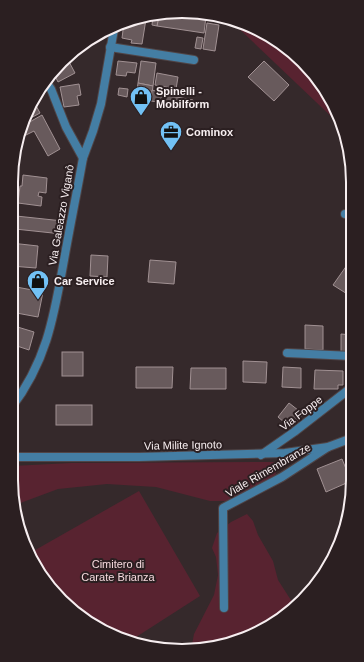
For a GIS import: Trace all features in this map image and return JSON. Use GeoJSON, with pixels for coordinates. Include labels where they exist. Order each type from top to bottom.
{"type":"FeatureCollection","features":[{"type":"Feature","properties":{"kind":"street","name":"Via Galeazzo Viganò"},"geometry":{"type":"LineString","coordinates":[[18,397],[32,377],[41,358],[53,319],[83,158],[101,104],[113,33]]}},
{"type":"Feature","properties":{"kind":"street"},"geometry":{"type":"LineString","coordinates":[[110,47],[194,60]]}},
{"type":"Feature","properties":{"kind":"street"},"geometry":{"type":"LineString","coordinates":[[48,87],[66,127],[83,158]]}},
{"type":"Feature","properties":{"kind":"street"},"geometry":{"type":"LineString","coordinates":[[287,353],[346,356]]}},
{"type":"Feature","properties":{"kind":"street","name":"Via Foppe"},"geometry":{"type":"LineString","coordinates":[[261,455],[294,432],[346,392]]}},
{"type":"Feature","properties":{"kind":"street","name":"Via Milite Ignoto"},"geometry":{"type":"LineString","coordinates":[[18,457],[261,455],[300,452],[328,447],[346,440]]}},
{"type":"Feature","properties":{"kind":"street","name":"Viale Rimembranze"},"geometry":{"type":"LineString","coordinates":[[224,608],[223,508],[282,477],[328,447]]}},
{"type":"Feature","properties":{"kind":"green space"},"geometry":{"type":"Polygon","coordinates":[[[238,28],[264,40],[282,52],[298,66],[312,82],[334,119],[238,28]]]}},
{"type":"Feature","properties":{"kind":"green space"},"geometry":{"type":"Polygon","coordinates":[[[274,462],[278,469],[275,475],[226,501],[210,501],[156,487],[107,484],[58,489],[19,503],[18,466],[71,463],[274,462]]]}},
{"type":"Feature","properties":{"kind":"green space","name":"Cimitero di Carate Brianza"},"geometry":{"type":"Polygon","coordinates":[[[139,491],[200,596],[136,637],[119,632],[82,610],[66,596],[52,580],[34,551],[139,491]]]}},
{"type":"Feature","properties":{"kind":"green space"},"geometry":{"type":"Polygon","coordinates":[[[247,514],[253,521],[258,535],[273,561],[278,580],[292,601],[264,622],[245,632],[214,641],[192,644],[194,634],[214,595],[218,575],[216,557],[212,548],[217,533],[231,522],[247,514]]]}},
{"type":"Feature","properties":{"kind":"building"},"geometry":{"type":"Polygon","coordinates":[[[193,18],[206,19],[204,33],[157,26],[158,20],[161,19],[193,18]]]}},
{"type":"Feature","properties":{"kind":"building"},"geometry":{"type":"Polygon","coordinates":[[[158,20],[157,26],[152,25],[152,21],[158,20]]]}},
{"type":"Feature","properties":{"kind":"building"},"geometry":{"type":"Polygon","coordinates":[[[145,22],[142,44],[131,43],[132,40],[122,38],[123,29],[145,22]]]}},
{"type":"Feature","properties":{"kind":"building"},"geometry":{"type":"Polygon","coordinates":[[[207,23],[219,25],[215,51],[203,49],[207,23]]]}},
{"type":"Feature","properties":{"kind":"building"},"geometry":{"type":"Polygon","coordinates":[[[197,37],[203,38],[201,49],[195,48],[197,37]]]}},
{"type":"Feature","properties":{"kind":"building"},"geometry":{"type":"Polygon","coordinates":[[[118,61],[137,63],[135,73],[127,72],[126,76],[116,75],[118,61]]]}},
{"type":"Feature","properties":{"kind":"building"},"geometry":{"type":"Polygon","coordinates":[[[141,61],[156,63],[153,86],[138,83],[141,61]]]}},
{"type":"Feature","properties":{"kind":"building"},"geometry":{"type":"Polygon","coordinates":[[[264,61],[289,85],[274,101],[248,77],[264,61]]]}},
{"type":"Feature","properties":{"kind":"building"},"geometry":{"type":"Polygon","coordinates":[[[70,63],[75,73],[58,82],[56,78],[70,63]]]}},
{"type":"Feature","properties":{"kind":"building"},"geometry":{"type":"Polygon","coordinates":[[[157,73],[178,77],[176,89],[155,85],[157,73]]]}},
{"type":"Feature","properties":{"kind":"building"},"geometry":{"type":"Polygon","coordinates":[[[138,83],[153,86],[151,101],[136,98],[138,83]]]}},
{"type":"Feature","properties":{"kind":"building"},"geometry":{"type":"Polygon","coordinates":[[[79,84],[81,95],[77,96],[79,105],[64,107],[60,87],[79,84]]]}},
{"type":"Feature","properties":{"kind":"building"},"geometry":{"type":"Polygon","coordinates":[[[119,88],[128,89],[127,97],[118,95],[119,88]]]}},
{"type":"Feature","properties":{"kind":"building"},"geometry":{"type":"Polygon","coordinates":[[[152,90],[160,92],[160,94],[193,100],[192,107],[151,101],[152,90]]]}},
{"type":"Feature","properties":{"kind":"building"},"geometry":{"type":"Polygon","coordinates":[[[36,106],[40,113],[30,118],[36,106]]]}},
{"type":"Feature","properties":{"kind":"building"},"geometry":{"type":"Polygon","coordinates":[[[42,115],[60,149],[48,156],[34,131],[25,135],[29,122],[42,115]]]}},
{"type":"Feature","properties":{"kind":"building"},"geometry":{"type":"Polygon","coordinates":[[[23,175],[47,178],[46,193],[39,192],[38,196],[42,197],[41,206],[18,203],[23,175]]]}},
{"type":"Feature","properties":{"kind":"building"},"geometry":{"type":"Polygon","coordinates":[[[18,216],[63,221],[62,234],[18,229],[18,216]]]}},
{"type":"Feature","properties":{"kind":"building"},"geometry":{"type":"Polygon","coordinates":[[[18,244],[38,246],[36,268],[18,267],[18,244]]]}},
{"type":"Feature","properties":{"kind":"building"},"geometry":{"type":"Polygon","coordinates":[[[91,255],[108,256],[107,277],[90,276],[91,255]]]}},
{"type":"Feature","properties":{"kind":"building"},"geometry":{"type":"Polygon","coordinates":[[[150,260],[176,262],[174,284],[148,282],[150,260]]]}},
{"type":"Feature","properties":{"kind":"building"},"geometry":{"type":"Polygon","coordinates":[[[346,267],[346,293],[333,285],[346,267]]]}},
{"type":"Feature","properties":{"kind":"building"},"geometry":{"type":"Polygon","coordinates":[[[18,287],[43,292],[38,317],[18,313],[18,287]]]}},
{"type":"Feature","properties":{"kind":"building"},"geometry":{"type":"Polygon","coordinates":[[[305,325],[323,326],[323,350],[305,349],[305,325]]]}},
{"type":"Feature","properties":{"kind":"building"},"geometry":{"type":"Polygon","coordinates":[[[18,327],[34,332],[29,350],[18,346],[18,327]]]}},
{"type":"Feature","properties":{"kind":"building"},"geometry":{"type":"Polygon","coordinates":[[[341,334],[346,334],[346,352],[341,352],[341,334]]]}},
{"type":"Feature","properties":{"kind":"building"},"geometry":{"type":"Polygon","coordinates":[[[62,352],[83,352],[83,376],[62,376],[62,352]]]}},
{"type":"Feature","properties":{"kind":"building"},"geometry":{"type":"Polygon","coordinates":[[[243,361],[267,362],[266,383],[243,382],[243,361]]]}},
{"type":"Feature","properties":{"kind":"building"},"geometry":{"type":"Polygon","coordinates":[[[136,367],[173,367],[172,388],[136,388],[136,367]]]}},
{"type":"Feature","properties":{"kind":"building"},"geometry":{"type":"Polygon","coordinates":[[[283,367],[301,368],[301,388],[282,387],[283,367]]]}},
{"type":"Feature","properties":{"kind":"building"},"geometry":{"type":"Polygon","coordinates":[[[191,368],[226,368],[226,389],[190,389],[191,368]]]}},
{"type":"Feature","properties":{"kind":"building"},"geometry":{"type":"Polygon","coordinates":[[[315,370],[343,371],[343,385],[338,385],[338,389],[314,389],[315,370]]]}},
{"type":"Feature","properties":{"kind":"building"},"geometry":{"type":"Polygon","coordinates":[[[289,403],[303,414],[291,428],[278,417],[289,403]]]}},
{"type":"Feature","properties":{"kind":"building"},"geometry":{"type":"Polygon","coordinates":[[[56,405],[92,405],[92,425],[56,425],[56,405]]]}},
{"type":"Feature","properties":{"kind":"building"},"geometry":{"type":"Polygon","coordinates":[[[342,459],[346,469],[346,483],[326,492],[317,469],[342,459]]]}},
{"type":"Feature","properties":{"kind":"place","name":"Spinelli - Mobilform"},"geometry":{"type":"Point","coordinates":[141,116]}},
{"type":"Feature","properties":{"kind":"place","name":"Cominox"},"geometry":{"type":"Point","coordinates":[171,152]}},
{"type":"Feature","properties":{"kind":"place","name":"Car Service"},"geometry":{"type":"Point","coordinates":[38,300]}}]}
